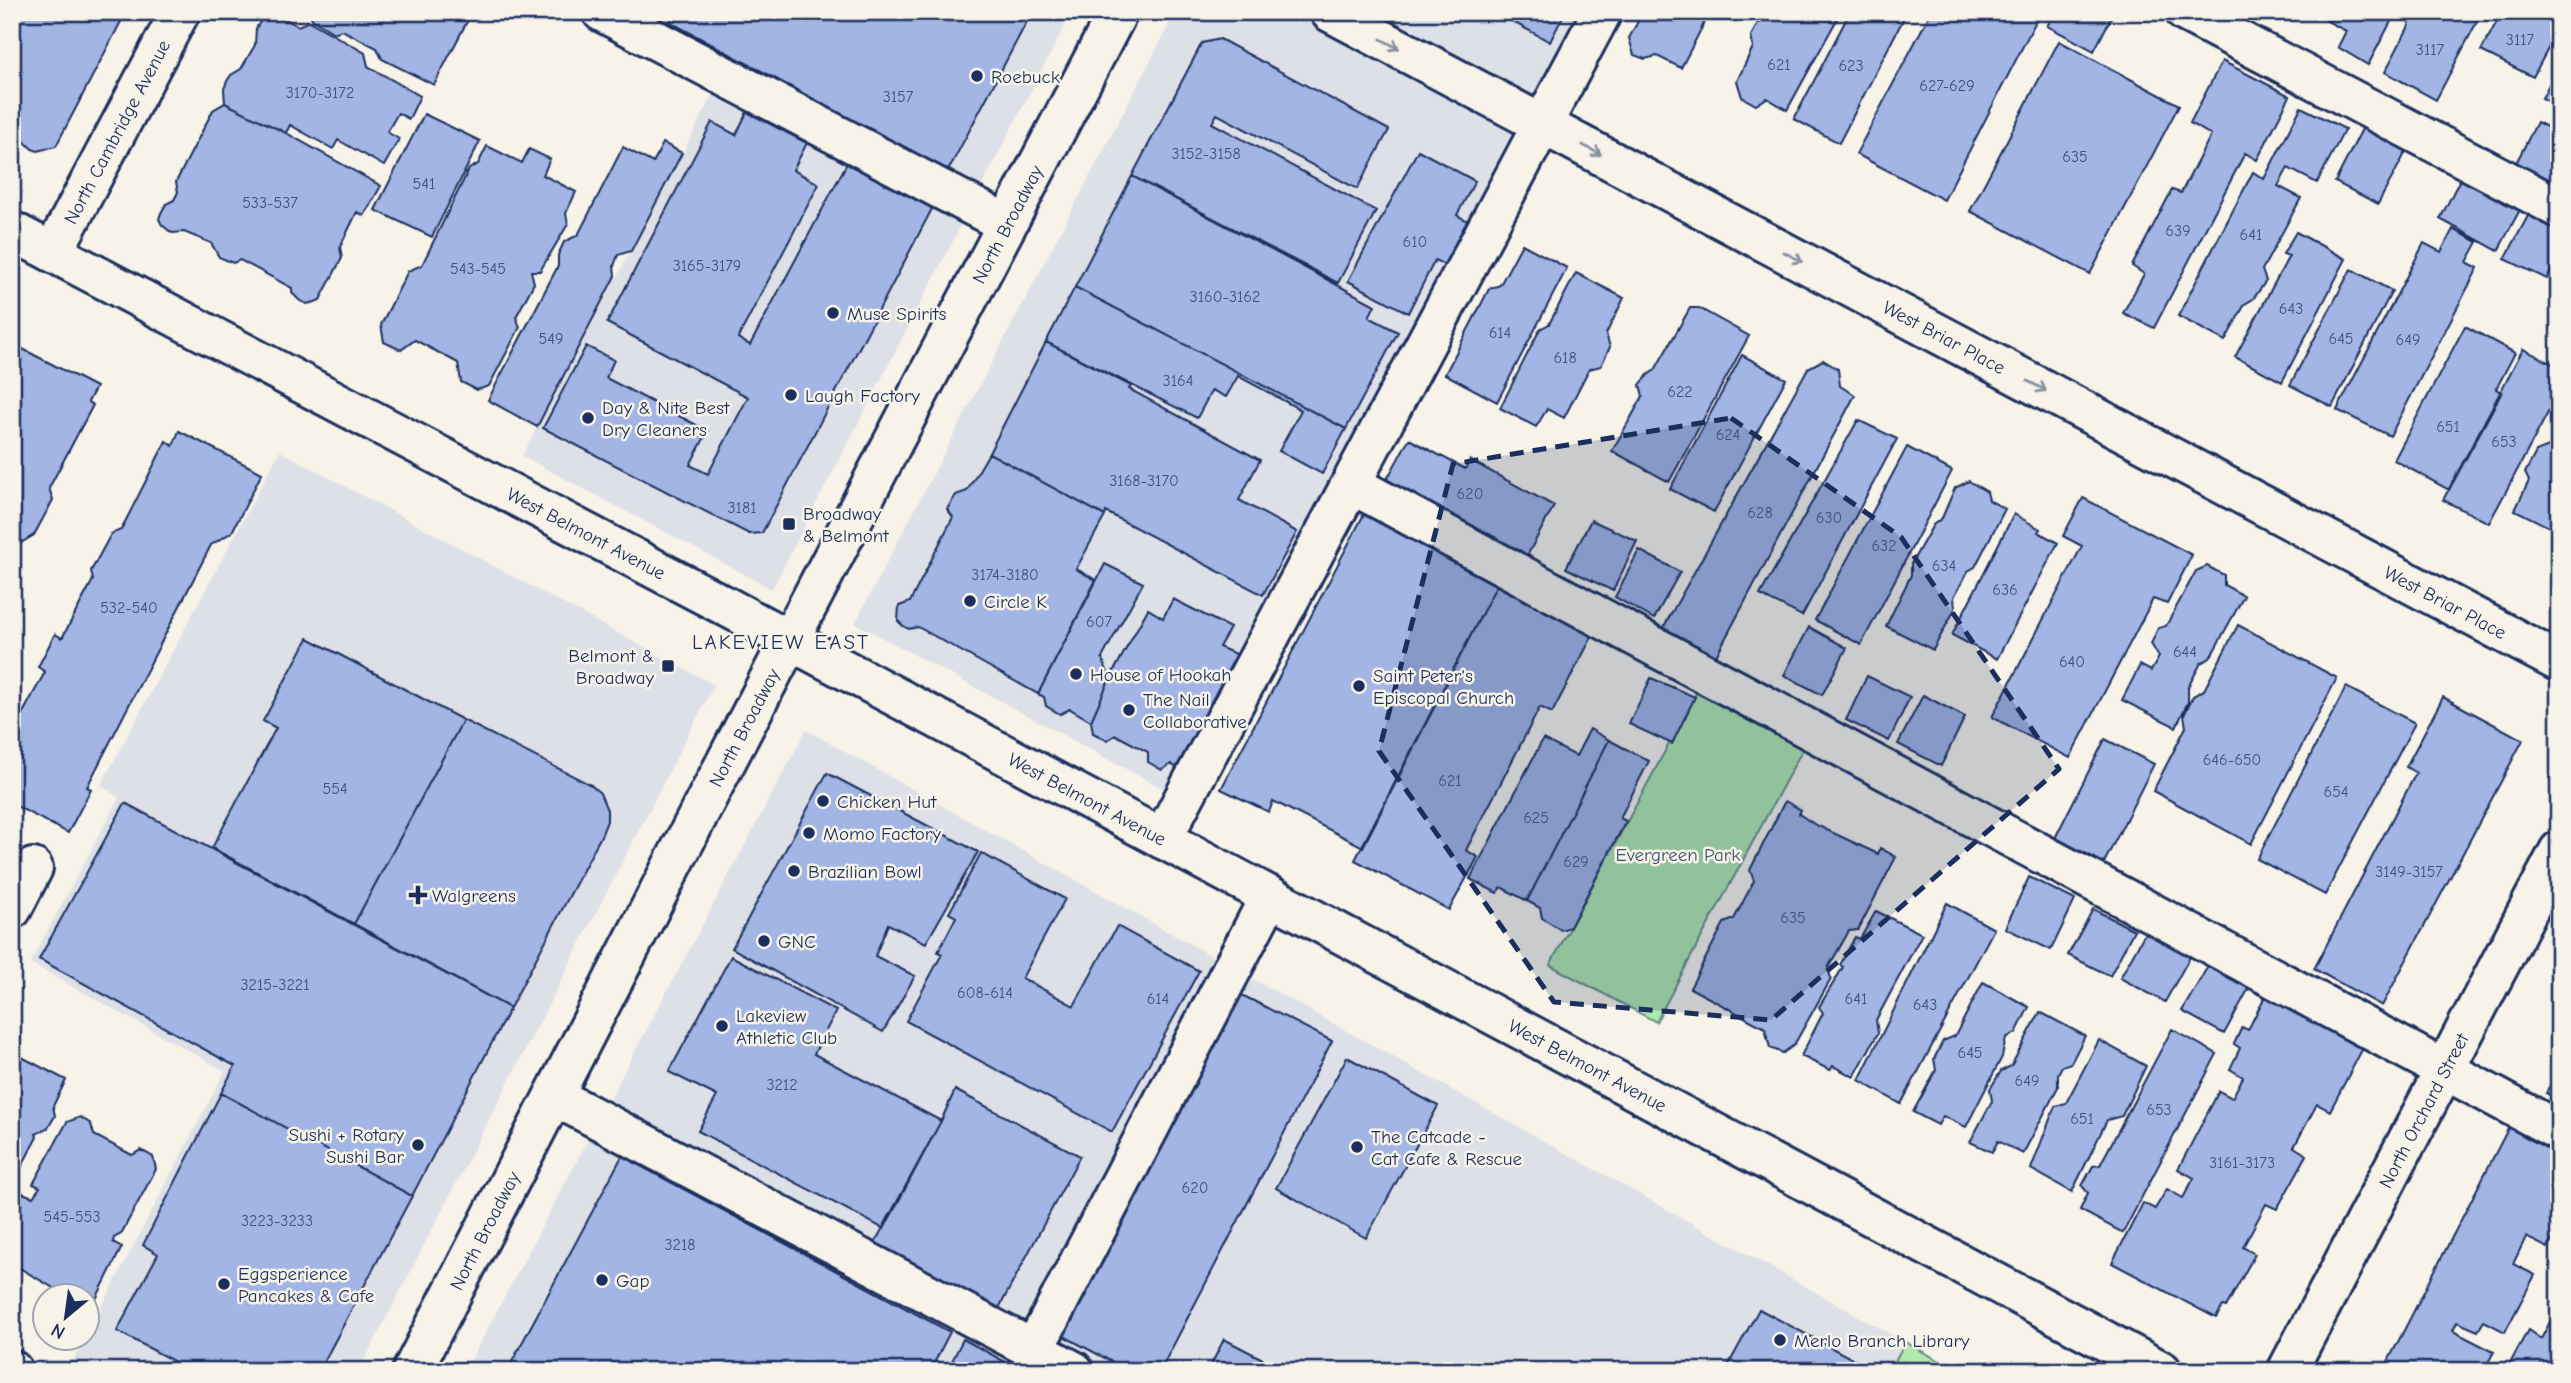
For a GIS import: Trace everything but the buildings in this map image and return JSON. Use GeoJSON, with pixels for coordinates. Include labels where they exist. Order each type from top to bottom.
{"type":"FeatureCollection","features":[{"type":"Feature","properties":{"kind":"main road","name":"North Cambridge Avenue"},"geometry":{"type":"LineString","coordinates":[[53,252],[180,12]]}},
{"type":"Feature","properties":{"kind":"main road"},"geometry":{"type":"LineString","coordinates":[[602,12],[642,22],[1007,225]]}},
{"type":"Feature","properties":{"kind":"main road","name":"North Broadway"},"geometry":{"type":"LineString","coordinates":[[412,1371],[789,640],[1118,12]]}},
{"type":"Feature","properties":{"kind":"main road","name":"West Briar Place"},"geometry":{"type":"LineString","coordinates":[[1330,12],[2559,662]]}},
{"type":"Feature","properties":{"kind":"main road"},"geometry":{"type":"LineString","coordinates":[[1163,839],[1602,12]]}},
{"type":"Feature","properties":{"kind":"main road"},"geometry":{"type":"LineString","coordinates":[[2185,12],[2559,208]]}},
{"type":"Feature","properties":{"kind":"main road","name":"West Belmont Avenue"},"geometry":{"type":"LineString","coordinates":[[12,231],[789,640],[2162,1371]]}},
{"type":"Feature","properties":{"kind":"main road"},"geometry":{"type":"LineString","coordinates":[[1351,484],[2559,1130]]}},
{"type":"Feature","properties":{"kind":"main road","name":"North Orchard Street"},"geometry":{"type":"LineString","coordinates":[[2287,1371],[2559,851]]}},
{"type":"Feature","properties":{"kind":"main road"},"geometry":{"type":"LineString","coordinates":[[12,909],[33,868]]}},
{"type":"Feature","properties":{"kind":"main road"},"geometry":{"type":"LineString","coordinates":[[1034,1349],[1269,896]]}},
{"type":"Feature","properties":{"kind":"main road"},"geometry":{"type":"LineString","coordinates":[[554,1096],[1074,1371]]}},
{"type":"Feature","properties":{"kind":"highlighted area"},"geometry":{"type":"Polygon","coordinates":[[[1731,418],[1901,537],[2059,769],[1771,1020],[1554,1002],[1379,751],[1453,464],[1731,418]]]}},
{"type":"Feature","properties":{"kind":"shaded area"},"geometry":{"type":"Polygon","coordinates":[[[655,12],[1072,12],[772,589],[522,456],[717,88],[637,45],[655,12]]]}},
{"type":"Feature","properties":{"kind":"shaded area"},"geometry":{"type":"Polygon","coordinates":[[[1176,12],[1582,12],[1171,793],[855,623],[1176,12]]]}},
{"type":"Feature","properties":{"kind":"shaded area"},"geometry":{"type":"Polygon","coordinates":[[[280,451],[714,685],[359,1371],[87,1371],[72,1363],[78,1352],[102,1352],[102,1306],[225,1071],[30,963],[119,798],[101,785],[280,451]]]}},
{"type":"Feature","properties":{"kind":"shaded area"},"geometry":{"type":"Polygon","coordinates":[[[806,730],[1958,1371],[1081,1371],[985,1321],[959,1371],[465,1371],[806,730]]]}},
{"type":"Feature","properties":{"kind":"green space","name":"Evergreen Park"},"geometry":{"type":"Polygon","coordinates":[[[1700,686],[1806,743],[1656,1022],[1550,965],[1700,686]]]}},
{"type":"Feature","properties":{"kind":"green space"},"geometry":{"type":"Polygon","coordinates":[[[1905,1342],[1958,1371],[1890,1371],[1905,1342]]]}},
{"type":"Feature","properties":{"kind":"place","name":"Roebuck"},"geometry":{"type":"Point","coordinates":[977,76]}},
{"type":"Feature","properties":{"kind":"place","name":"Muse Spirits"},"geometry":{"type":"Point","coordinates":[833,313]}},
{"type":"Feature","properties":{"kind":"place","name":"Laugh Factory"},"geometry":{"type":"Point","coordinates":[791,395]}},
{"type":"Feature","properties":{"kind":"place","name":"Day & Nite Best Dry Cleaners"},"geometry":{"type":"Point","coordinates":[588,418]}},
{"type":"Feature","properties":{"kind":"place","name":"Broadway & Belmont"},"geometry":{"type":"Point","coordinates":[789,524]}},
{"type":"Feature","properties":{"kind":"place","name":"Circle K"},"geometry":{"type":"Point","coordinates":[970,601]}},
{"type":"Feature","properties":{"kind":"place","name":"Belmont & Broadway"},"geometry":{"type":"Point","coordinates":[668,666]}},
{"type":"Feature","properties":{"kind":"place","name":"House of Hookah"},"geometry":{"type":"Point","coordinates":[1076,674]}},
{"type":"Feature","properties":{"kind":"place","name":"Saint Peter's Episcopal Church"},"geometry":{"type":"Point","coordinates":[1359,686]}},
{"type":"Feature","properties":{"kind":"place","name":"The Nail Collaborative"},"geometry":{"type":"Point","coordinates":[1129,710]}},
{"type":"Feature","properties":{"kind":"place","name":"Chicken Hut"},"geometry":{"type":"Point","coordinates":[823,801]}},
{"type":"Feature","properties":{"kind":"place","name":"Momo Factory"},"geometry":{"type":"Point","coordinates":[809,833]}},
{"type":"Feature","properties":{"kind":"place","name":"Brazilian Bowl"},"geometry":{"type":"Point","coordinates":[794,871]}},
{"type":"Feature","properties":{"kind":"place","name":"Walgreens"},"geometry":{"type":"Point","coordinates":[418,895]}},
{"type":"Feature","properties":{"kind":"place","name":"GNC"},"geometry":{"type":"Point","coordinates":[764,941]}},
{"type":"Feature","properties":{"kind":"place","name":"Lakeview Athletic Club"},"geometry":{"type":"Point","coordinates":[722,1026]}},
{"type":"Feature","properties":{"kind":"place","name":"Sushi + Rotary Sushi Bar"},"geometry":{"type":"Point","coordinates":[418,1145]}},
{"type":"Feature","properties":{"kind":"place","name":"The Catcade - Cat Cafe & Rescue"},"geometry":{"type":"Point","coordinates":[1357,1147]}},
{"type":"Feature","properties":{"kind":"place","name":"Gap"},"geometry":{"type":"Point","coordinates":[602,1280]}},
{"type":"Feature","properties":{"kind":"place","name":"Eggsperience Pancakes & Cafe"},"geometry":{"type":"Point","coordinates":[224,1284]}},
{"type":"Feature","properties":{"kind":"place","name":"Merlo Branch Library"},"geometry":{"type":"Point","coordinates":[1780,1340]}},
{"type":"Feature","properties":{"kind":"district","name":"LAKEVIEW EAST"},"geometry":{"type":"Point","coordinates":[781,642]}}]}
